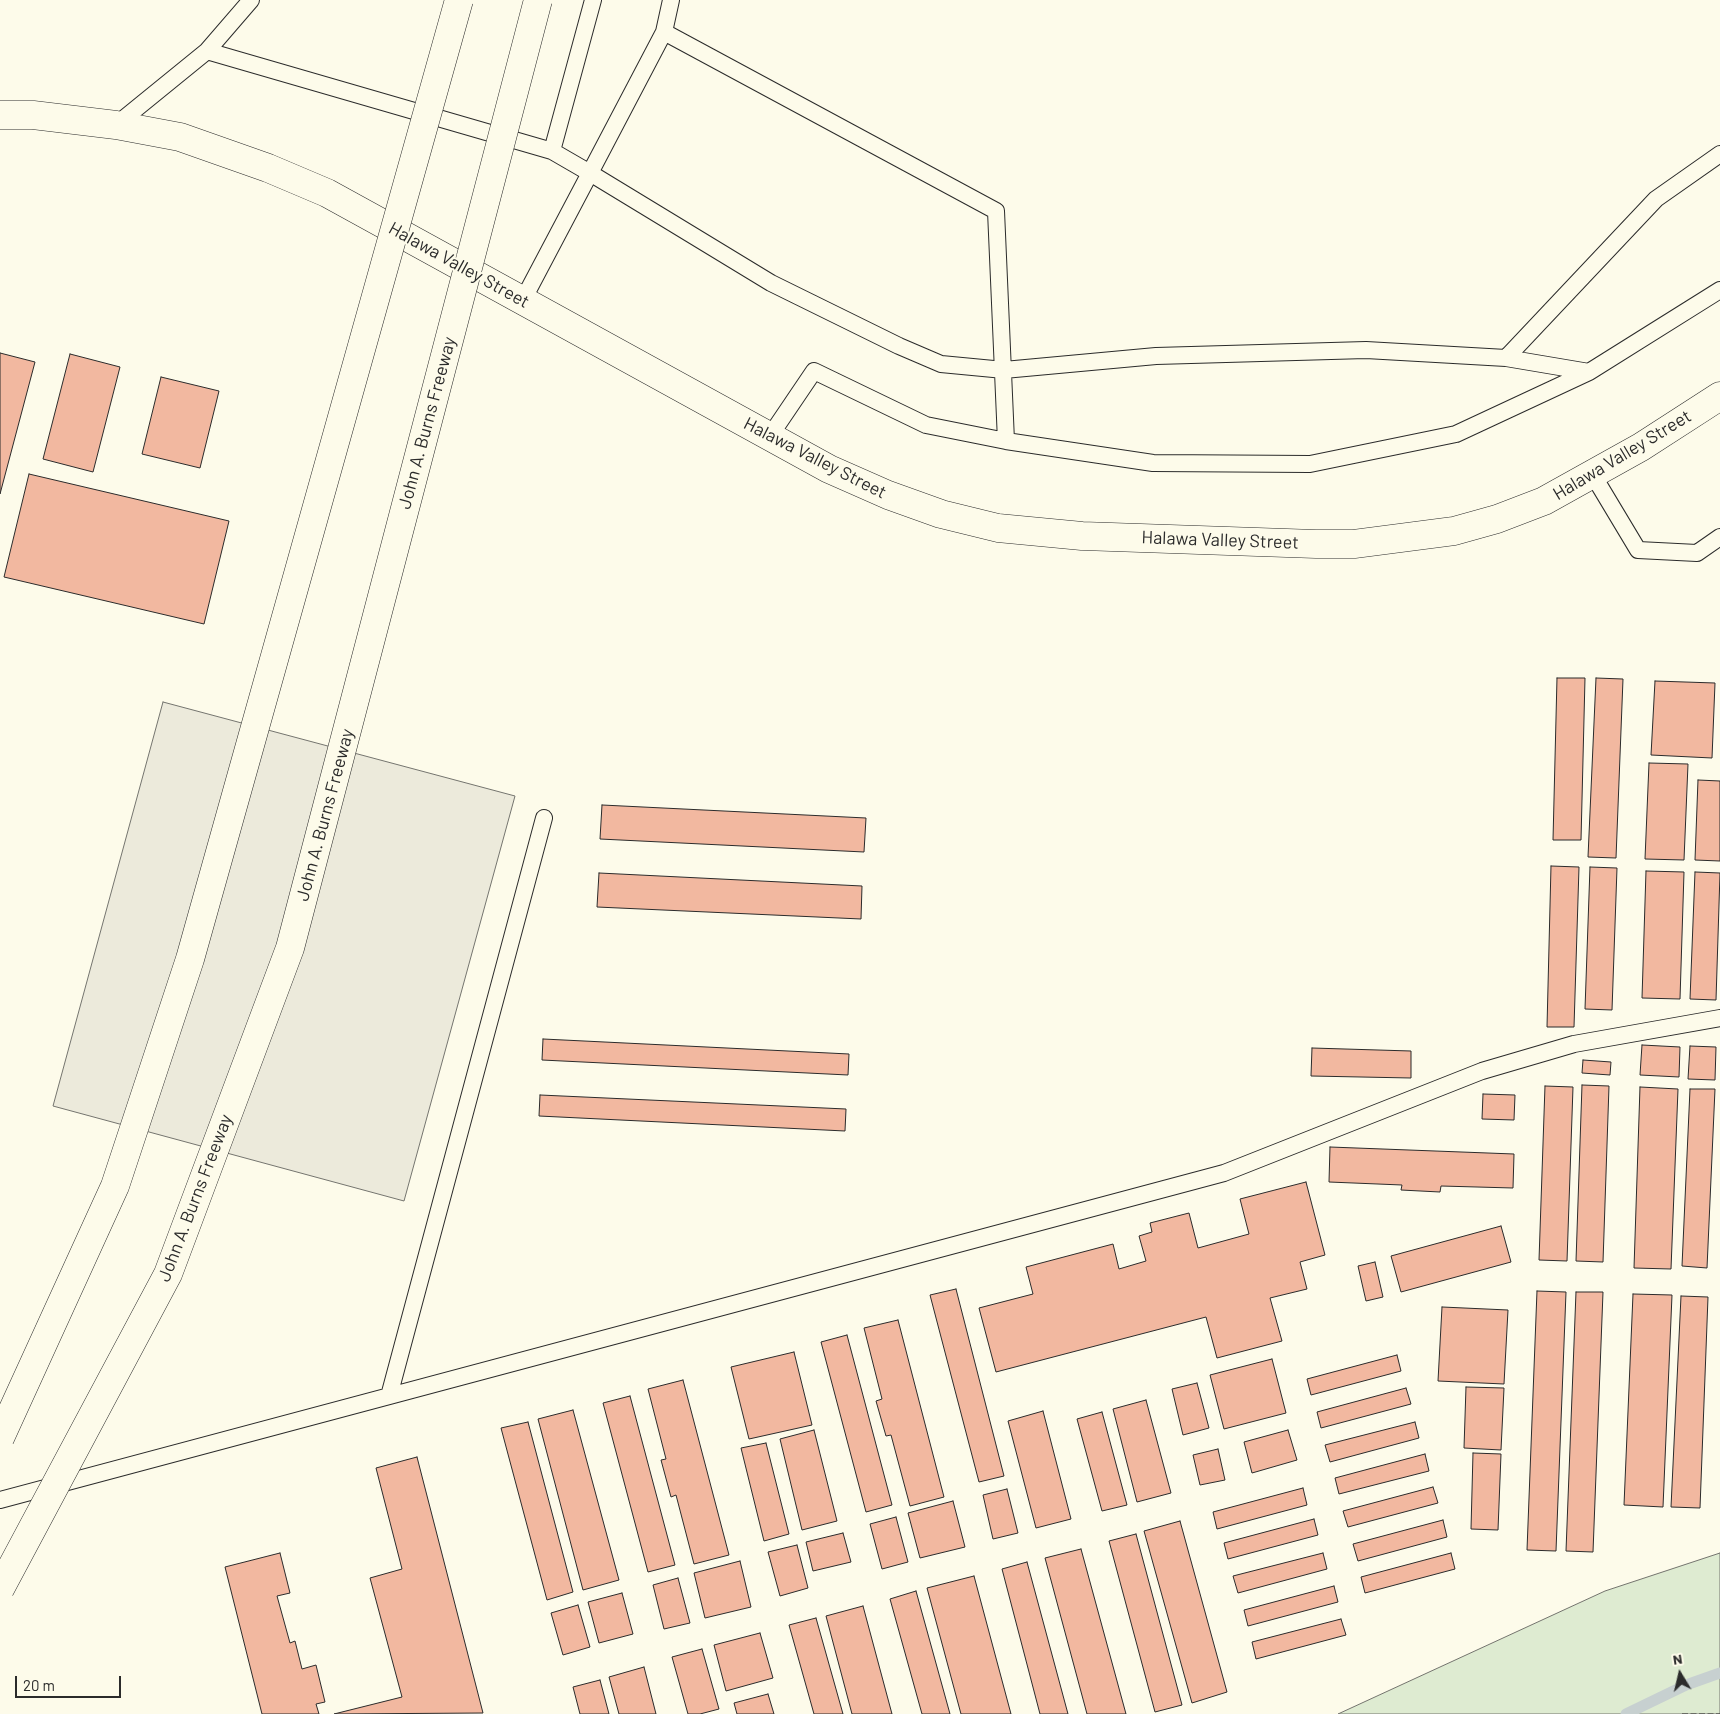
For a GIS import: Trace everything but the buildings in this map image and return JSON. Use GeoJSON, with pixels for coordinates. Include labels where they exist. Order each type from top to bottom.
{"type":"FeatureCollection","features":[{"type":"Feature","properties":{"kind":"main road"},"geometry":{"type":"LineString","coordinates":[[0,1438],[116,1186],[190,959],[459,0]]}},
{"type":"Feature","properties":{"kind":"main road","name":"John A. Burns Freeway"},"geometry":{"type":"LineString","coordinates":[[0,1589],[168,1274],[290,948],[538,0]]}},
{"type":"Feature","properties":{"kind":"main road","name":"Halawa Valley Street"},"geometry":{"type":"LineString","coordinates":[[0,115],[33,115],[180,137],[268,168],[327,192],[829,469],[888,495],[941,514],[998,528],[1082,536],[1316,544],[1354,544],[1454,531],[1497,519],[1544,501],[1593,475],[1720,396]]}},
{"type":"Feature","properties":{"kind":"lane"},"geometry":{"type":"LineString","coordinates":[[116,126],[207,51],[251,0]]}},
{"type":"Feature","properties":{"kind":"lane"},"geometry":{"type":"LineString","coordinates":[[552,151],[593,0]]}},
{"type":"Feature","properties":{"kind":"lane"},"geometry":{"type":"LineString","coordinates":[[523,300],[664,32],[671,0]]}},
{"type":"Feature","properties":{"kind":"lane"},"geometry":{"type":"LineString","coordinates":[[664,32],[996,211],[1006,441]]}},
{"type":"Feature","properties":{"kind":"lane"},"geometry":{"type":"LineString","coordinates":[[207,51],[552,151],[771,283],[899,346],[941,364],[1004,370],[1156,356],[1366,350],[1506,358],[1589,372]]}},
{"type":"Feature","properties":{"kind":"lane"},"geometry":{"type":"LineString","coordinates":[[1506,358],[1656,199],[1720,154]]}},
{"type":"Feature","properties":{"kind":"lane"},"geometry":{"type":"LineString","coordinates":[[770,436],[814,371],[926,425],[1006,441],[1154,463],[1310,464],[1456,434],[1589,372],[1720,290]]}},
{"type":"Feature","properties":{"kind":"lane"},"geometry":{"type":"LineString","coordinates":[[1593,475],[1638,550],[1697,553],[1720,537]]}},
{"type":"Feature","properties":{"kind":"lane"},"geometry":{"type":"LineString","coordinates":[[389,1396],[544,818]]}},
{"type":"Feature","properties":{"kind":"lane"},"geometry":{"type":"LineString","coordinates":[[0,1500],[1224,1173],[1482,1071],[1574,1044],[1720,1018]]}},
{"type":"Feature","properties":{"kind":"green space"},"geometry":{"type":"Polygon","coordinates":[[[1720,1553],[1720,1714],[1338,1714],[1605,1591],[1720,1553]]]}},
{"type":"Feature","properties":{"kind":"shaded area"},"geometry":{"type":"Polygon","coordinates":[[[163,702],[515,796],[404,1201],[53,1106],[163,702]]]}},
{"type":"Feature","properties":{"kind":"waterway"},"geometry":{"type":"LineString","coordinates":[[1626,1714],[1686,1685],[1720,1673]]}},
{"type":"Feature","properties":{"kind":"fence"},"geometry":{"type":"LineString","coordinates":[[1682,1714],[1720,1714]]}}]}
